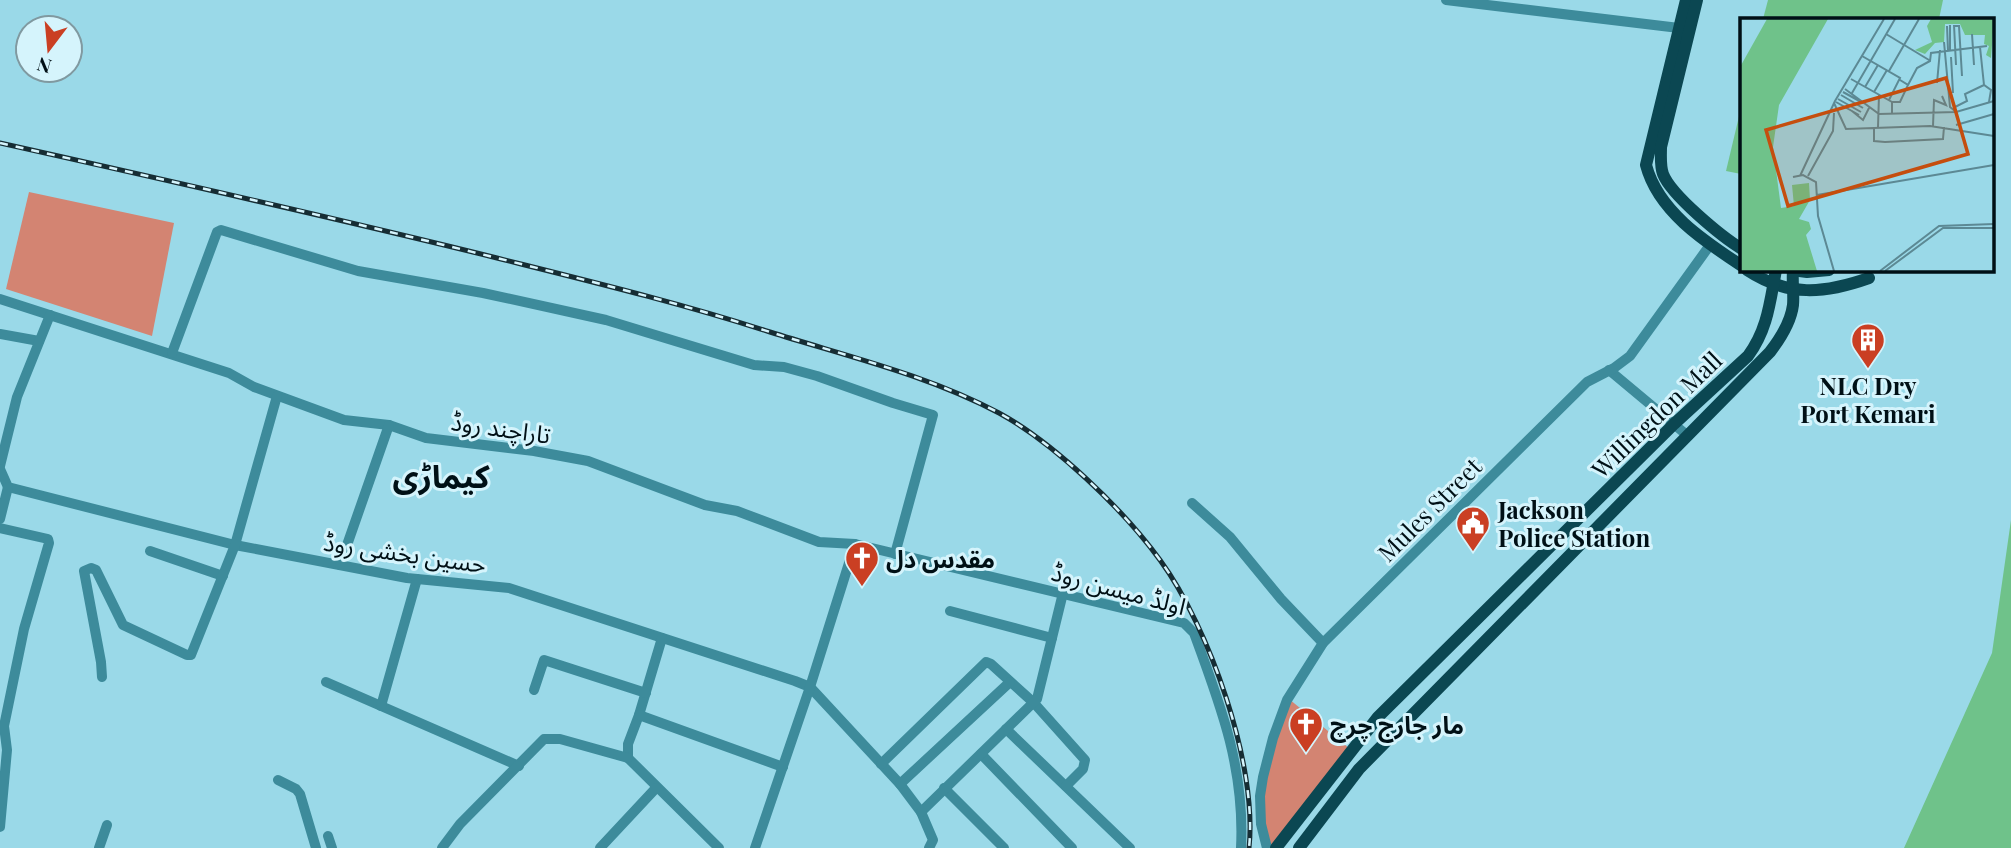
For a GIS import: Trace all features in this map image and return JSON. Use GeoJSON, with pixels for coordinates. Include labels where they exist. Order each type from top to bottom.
{"type":"FeatureCollection","features":[{"type":"Feature","properties":{"kind":"main road"},"geometry":{"type":"LineString","coordinates":[[1685,0],[1646,165],[1651,182],[1662,201],[1710,245],[1740,265]]}},
{"type":"Feature","properties":{"kind":"main road"},"geometry":{"type":"LineString","coordinates":[[1697,0],[1661,147],[1663,175],[1674,191],[1725,239],[1740,248]]}},
{"type":"Feature","properties":{"kind":"main road"},"geometry":{"type":"LineString","coordinates":[[1749,271],[1773,284],[1819,292],[1869,278]]}},
{"type":"Feature","properties":{"kind":"main road","name":"Willingdon Mall"},"geometry":{"type":"LineString","coordinates":[[1276,848],[1378,718],[1674,424],[1748,356],[1768,318],[1776,271]]}},
{"type":"Feature","properties":{"kind":"main road","name":"Willingdon Mall"},"geometry":{"type":"LineString","coordinates":[[1298,848],[1359,769],[1688,436],[1778,341],[1794,302],[1791,288],[1793,271]]}},
{"type":"Feature","properties":{"kind":"main road"},"geometry":{"type":"LineString","coordinates":[[1800,271],[1818,271]]}},
{"type":"Feature","properties":{"kind":"street"},"geometry":{"type":"LineString","coordinates":[[1446,0],[1679,27]]}},
{"type":"Feature","properties":{"kind":"street"},"geometry":{"type":"LineString","coordinates":[[172,353],[217,232],[221,230],[358,271],[484,293],[606,320],[754,365],[784,368],[817,376],[893,404],[933,415],[895,554]]}},
{"type":"Feature","properties":{"kind":"street","name":"Mules Street"},"geometry":{"type":"LineString","coordinates":[[1267,848],[1261,824],[1262,777],[1287,700],[1323,643],[1587,382],[1630,356],[1710,245]]}},
{"type":"Feature","properties":{"kind":"street","name":"تاراچند روڈ"},"geometry":{"type":"LineString","coordinates":[[0,299],[229,373],[254,387],[344,420],[389,425],[426,438],[534,451],[588,461],[705,505],[737,511],[819,542],[855,544]]}},
{"type":"Feature","properties":{"kind":"street"},"geometry":{"type":"LineString","coordinates":[[0,519],[8,487],[0,467],[17,397],[50,315]]}},
{"type":"Feature","properties":{"kind":"street"},"geometry":{"type":"LineString","coordinates":[[0,334],[39,341]]}},
{"type":"Feature","properties":{"kind":"street"},"geometry":{"type":"LineString","coordinates":[[1609,370],[1688,436]]}},
{"type":"Feature","properties":{"kind":"street"},"geometry":{"type":"LineString","coordinates":[[102,677],[84,572],[91,568],[96,570],[123,625],[187,655],[194,652],[235,545],[277,396]]}},
{"type":"Feature","properties":{"kind":"street"},"geometry":{"type":"LineString","coordinates":[[340,565],[389,425]]}},
{"type":"Feature","properties":{"kind":"street","name":"حسین بخشی روڈ"},"geometry":{"type":"LineString","coordinates":[[8,487],[235,545],[418,579],[509,588],[810,687]]}},
{"type":"Feature","properties":{"kind":"street"},"geometry":{"type":"LineString","coordinates":[[1192,503],[1230,537],[1281,599],[1323,643]]}},
{"type":"Feature","properties":{"kind":"street"},"geometry":{"type":"LineString","coordinates":[[0,528],[50,542],[24,629],[4,726],[7,751],[0,827]]}},
{"type":"Feature","properties":{"kind":"street"},"geometry":{"type":"LineString","coordinates":[[755,848],[855,544]]}},
{"type":"Feature","properties":{"kind":"street","name":"اولڈ میسن روڈ"},"geometry":{"type":"LineString","coordinates":[[855,544],[1177,620],[1190,628],[1224,714],[1233,752],[1242,806],[1241,848]]}},
{"type":"Feature","properties":{"kind":"street"},"geometry":{"type":"LineString","coordinates":[[150,551],[223,576]]}},
{"type":"Feature","properties":{"kind":"street"},"geometry":{"type":"LineString","coordinates":[[381,706],[418,579]]}},
{"type":"Feature","properties":{"kind":"street"},"geometry":{"type":"LineString","coordinates":[[921,812],[1034,703],[1063,593]]}},
{"type":"Feature","properties":{"kind":"street"},"geometry":{"type":"LineString","coordinates":[[950,611],[1052,638]]}},
{"type":"Feature","properties":{"kind":"street"},"geometry":{"type":"LineString","coordinates":[[628,758],[628,744],[662,638]]}},
{"type":"Feature","properties":{"kind":"street"},"geometry":{"type":"LineString","coordinates":[[534,690],[544,660],[646,693]]}},
{"type":"Feature","properties":{"kind":"street"},"geometry":{"type":"LineString","coordinates":[[881,764],[982,663],[991,664],[1034,703],[1085,760],[1083,769],[1066,786]]}},
{"type":"Feature","properties":{"kind":"street"},"geometry":{"type":"LineString","coordinates":[[326,682],[519,766]]}},
{"type":"Feature","properties":{"kind":"street"},"geometry":{"type":"LineString","coordinates":[[900,784],[1010,682]]}},
{"type":"Feature","properties":{"kind":"street"},"geometry":{"type":"LineString","coordinates":[[810,687],[900,784],[921,812],[934,845]]}},
{"type":"Feature","properties":{"kind":"street"},"geometry":{"type":"LineString","coordinates":[[639,715],[783,767]]}},
{"type":"Feature","properties":{"kind":"street"},"geometry":{"type":"LineString","coordinates":[[1006,729],[1130,848]]}},
{"type":"Feature","properties":{"kind":"street"},"geometry":{"type":"LineString","coordinates":[[442,848],[460,824],[544,739],[551,738],[628,758],[719,848]]}},
{"type":"Feature","properties":{"kind":"street"},"geometry":{"type":"LineString","coordinates":[[981,754],[1072,848]]}},
{"type":"Feature","properties":{"kind":"street"},"geometry":{"type":"LineString","coordinates":[[278,780],[300,794],[316,848]]}},
{"type":"Feature","properties":{"kind":"street"},"geometry":{"type":"LineString","coordinates":[[600,848],[656,788]]}},
{"type":"Feature","properties":{"kind":"street"},"geometry":{"type":"LineString","coordinates":[[944,788],[1004,848]]}},
{"type":"Feature","properties":{"kind":"street"},"geometry":{"type":"LineString","coordinates":[[99,848],[107,825]]}},
{"type":"Feature","properties":{"kind":"street"},"geometry":{"type":"LineString","coordinates":[[328,836],[332,848]]}},
{"type":"Feature","properties":{"kind":"shaded area"},"geometry":{"type":"Polygon","coordinates":[[[1768,0],[1943,0],[1939,18],[1763,18],[1768,0]]]}},
{"type":"Feature","properties":{"kind":"shaded area"},"geometry":{"type":"Polygon","coordinates":[[[1740,112],[1740,174],[1726,171],[1740,112]]]}},
{"type":"Feature","properties":{"kind":"shaded area"},"geometry":{"type":"Polygon","coordinates":[[[29,192],[174,223],[152,336],[6,289],[29,192]]]}},
{"type":"Feature","properties":{"kind":"shaded area"},"geometry":{"type":"Polygon","coordinates":[[[2011,520],[2011,848],[1904,848],[1992,653],[2011,520]]]}},
{"type":"Feature","properties":{"kind":"shaded area"},"geometry":{"type":"Polygon","coordinates":[[[1289,699],[1350,749],[1269,848],[1263,823],[1264,775],[1289,699]]]}},
{"type":"Feature","properties":{"kind":"railway"},"geometry":{"type":"LineString","coordinates":[[0,143],[373,228],[668,302],[886,367],[944,388],[999,413],[1042,441],[1107,499],[1145,540],[1178,588],[1212,659],[1238,738],[1250,815],[1249,848]]}},
{"type":"Feature","properties":{"kind":"place","name":"NLC Dry Port Kemari"},"geometry":{"type":"Point","coordinates":[1868,370]}},
{"type":"Feature","properties":{"kind":"place","name":"Jackson Police Station"},"geometry":{"type":"Point","coordinates":[1473,553]}},
{"type":"Feature","properties":{"kind":"place","name":"مقدس دل"},"geometry":{"type":"Point","coordinates":[862,588]}},
{"type":"Feature","properties":{"kind":"place","name":"مار جارج چرچ"},"geometry":{"type":"Point","coordinates":[1306,754]}},
{"type":"Feature","properties":{"kind":"district","name":"کیماڑی"},"geometry":{"type":"Point","coordinates":[441,474]}}]}
